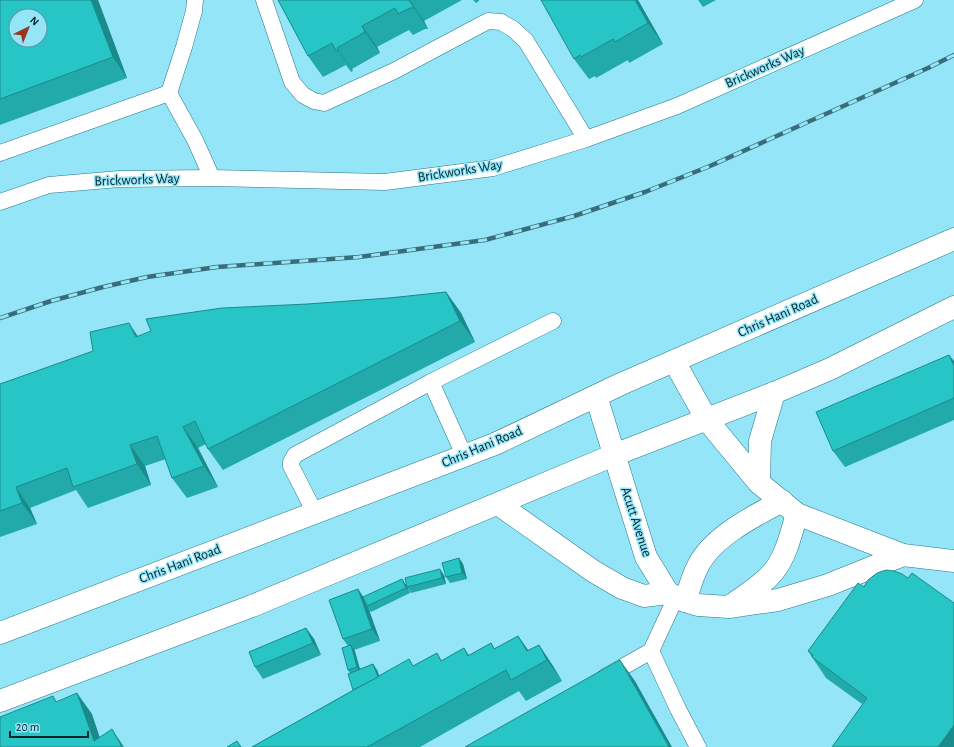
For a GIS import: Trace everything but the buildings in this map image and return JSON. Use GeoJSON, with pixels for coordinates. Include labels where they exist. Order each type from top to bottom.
{"type":"FeatureCollection","features":[{"type":"Feature","properties":{"kind":"main road","name":"Chris Hani Road"},"geometry":{"type":"LineString","coordinates":[[0,633],[495,444],[674,361],[954,239]]}},
{"type":"Feature","properties":{"kind":"main road"},"geometry":{"type":"LineString","coordinates":[[0,701],[252,606],[614,455],[774,393],[830,369],[954,307]]}},
{"type":"Feature","properties":{"kind":"main road"},"geometry":{"type":"LineString","coordinates":[[674,361],[707,420],[759,483],[789,507],[902,555],[954,561]]}},
{"type":"Feature","properties":{"kind":"main road"},"geometry":{"type":"LineString","coordinates":[[759,483],[760,441],[774,393]]}},
{"type":"Feature","properties":{"kind":"main road","name":"Acutt Avenue"},"geometry":{"type":"LineString","coordinates":[[596,396],[646,557],[676,597]]}},
{"type":"Feature","properties":{"kind":"main road"},"geometry":{"type":"LineString","coordinates":[[498,504],[593,571],[622,588],[644,596],[676,597],[698,605],[729,607],[778,600],[828,585],[902,555]]}},
{"type":"Feature","properties":{"kind":"main road"},"geometry":{"type":"LineString","coordinates":[[676,597],[707,553],[719,540],[748,519],[789,507]]}},
{"type":"Feature","properties":{"kind":"main road"},"geometry":{"type":"LineString","coordinates":[[729,607],[759,586],[774,571],[785,551],[789,507]]}},
{"type":"Feature","properties":{"kind":"lane"},"geometry":{"type":"LineString","coordinates":[[195,0],[194,11],[188,33],[169,93],[195,140],[212,178]]}},
{"type":"Feature","properties":{"kind":"lane"},"geometry":{"type":"LineString","coordinates":[[264,0],[292,82],[303,95],[314,101],[324,103],[394,70],[488,21],[500,22],[513,30],[526,41],[586,139]]}},
{"type":"Feature","properties":{"kind":"lane","name":"Brickworks Way"},"geometry":{"type":"LineString","coordinates":[[0,202],[49,185],[119,179],[212,178],[384,182],[493,168],[586,139],[677,106],[915,0]]}},
{"type":"Feature","properties":{"kind":"lane"},"geometry":{"type":"LineString","coordinates":[[0,153],[169,93]]}},
{"type":"Feature","properties":{"kind":"lane"},"geometry":{"type":"LineString","coordinates":[[315,512],[291,466],[294,456],[430,382],[553,321]]}},
{"type":"Feature","properties":{"kind":"lane"},"geometry":{"type":"LineString","coordinates":[[430,382],[464,455]]}},
{"type":"Feature","properties":{"kind":"lane"},"geometry":{"type":"LineString","coordinates":[[595,682],[651,651],[676,597]]}},
{"type":"Feature","properties":{"kind":"lane"},"geometry":{"type":"LineString","coordinates":[[651,651],[678,709],[698,747]]}},
{"type":"Feature","properties":{"kind":"railway"},"geometry":{"type":"LineString","coordinates":[[0,318],[51,301],[147,277],[217,267],[359,257],[485,240],[574,216],[645,192],[710,166],[954,55]]}}]}
